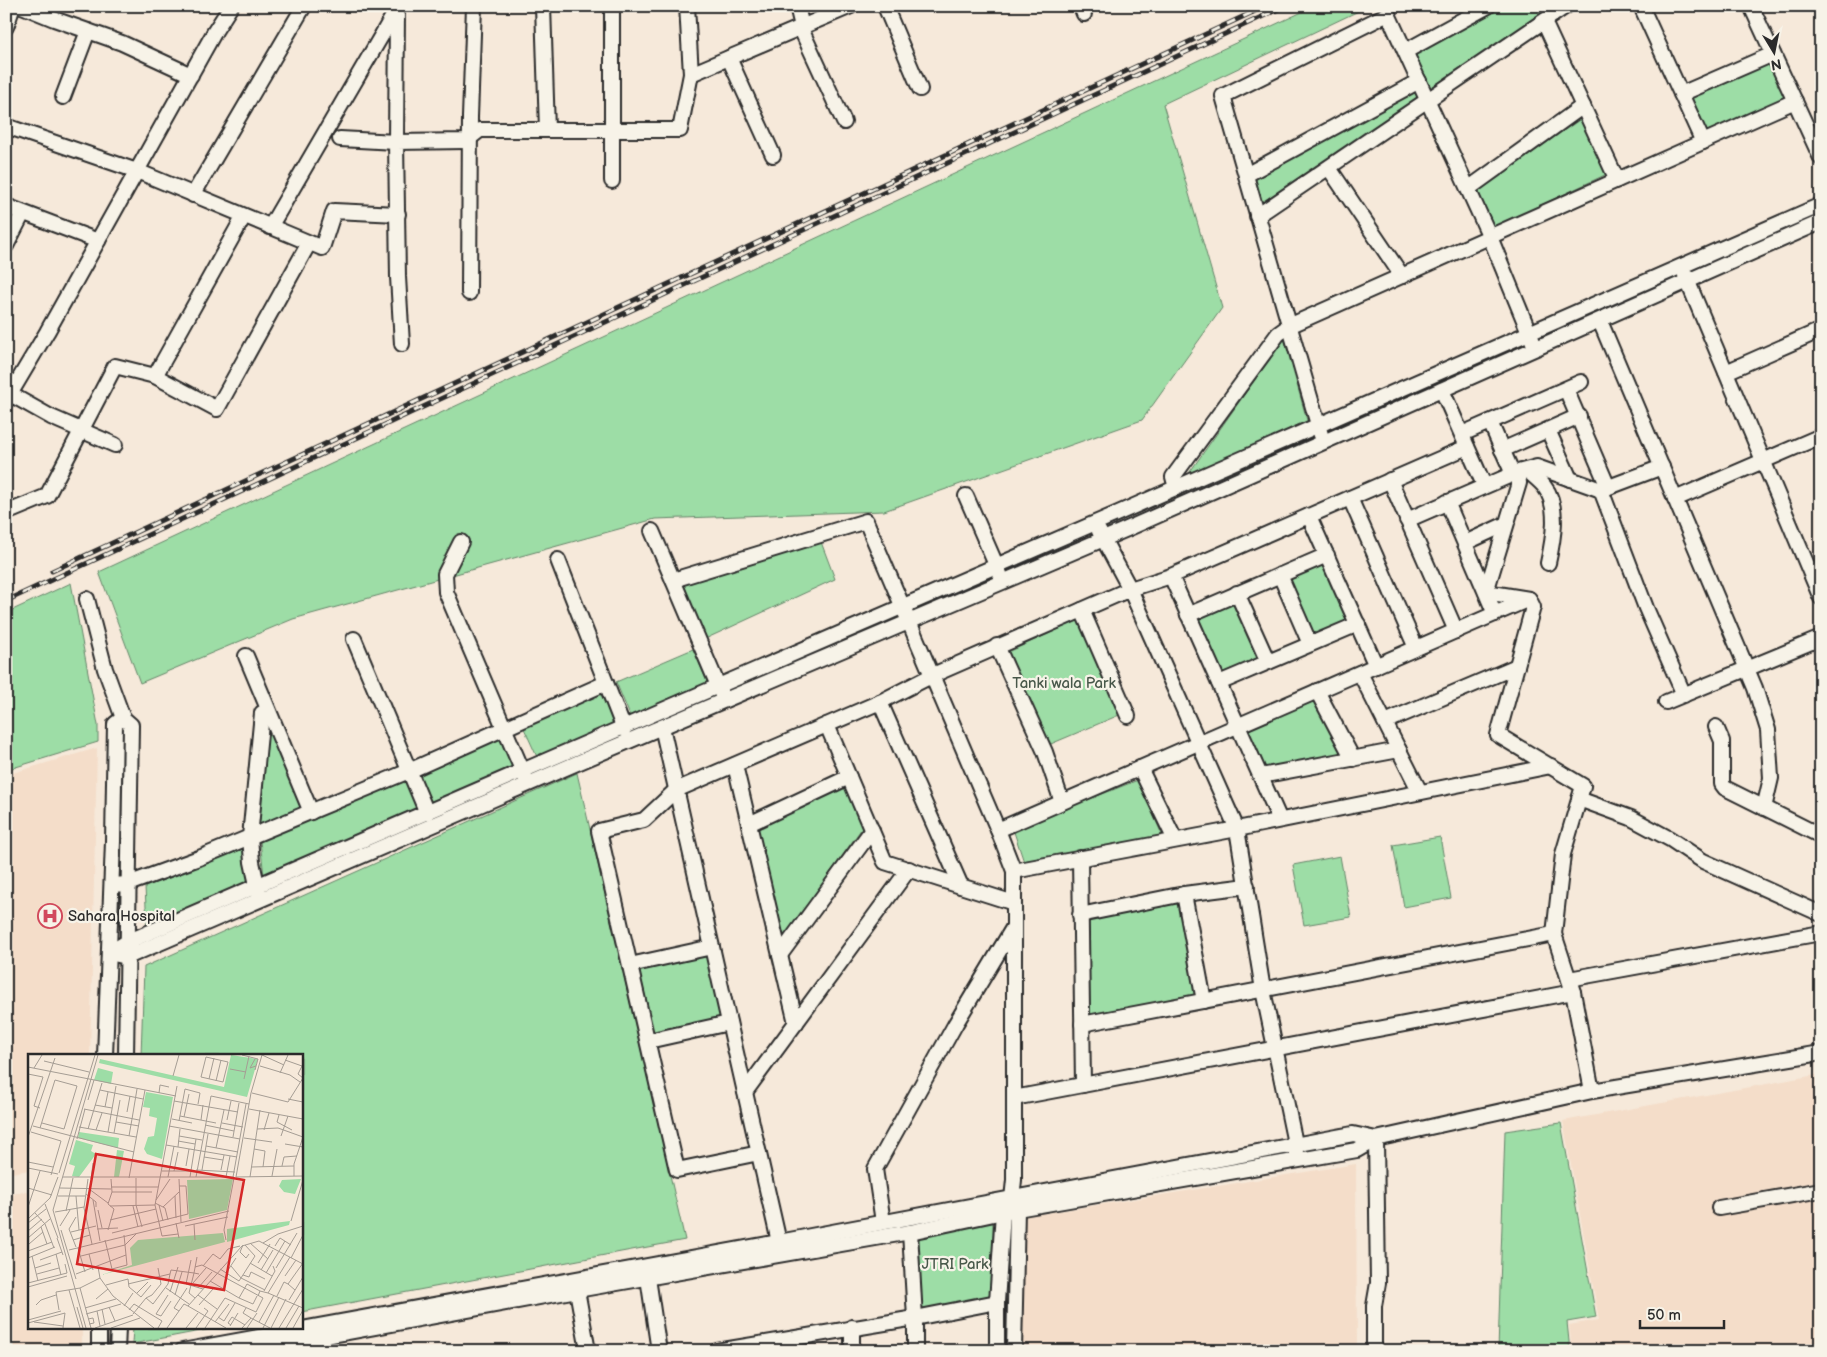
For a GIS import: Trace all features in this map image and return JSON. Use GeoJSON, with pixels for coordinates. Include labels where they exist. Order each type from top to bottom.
{"type":"FeatureCollection","features":[{"type":"Feature","properties":{"kind":"street"},"geometry":{"type":"LineString","coordinates":[[6,27],[13,6]]}},
{"type":"Feature","properties":{"kind":"street"},"geometry":{"type":"LineString","coordinates":[[22,6],[122,43],[191,75]]}},
{"type":"Feature","properties":{"kind":"street"},"geometry":{"type":"LineString","coordinates":[[115,445],[81,428],[8,398],[231,6]]}},
{"type":"Feature","properties":{"kind":"street"},"geometry":{"type":"LineString","coordinates":[[193,195],[304,6]]}},
{"type":"Feature","properties":{"kind":"street"},"geometry":{"type":"LineString","coordinates":[[469,294],[474,6]]}},
{"type":"Feature","properties":{"kind":"street"},"geometry":{"type":"LineString","coordinates":[[543,6],[547,130]]}},
{"type":"Feature","properties":{"kind":"street"},"geometry":{"type":"LineString","coordinates":[[612,6],[612,180]]}},
{"type":"Feature","properties":{"kind":"street"},"geometry":{"type":"LineString","coordinates":[[340,139],[396,142],[466,141],[480,130],[680,130],[691,74],[687,6]]}},
{"type":"Feature","properties":{"kind":"street"},"geometry":{"type":"LineString","coordinates":[[797,6],[801,29],[844,122]]}},
{"type":"Feature","properties":{"kind":"street"},"geometry":{"type":"LineString","coordinates":[[691,74],[851,6]]}},
{"type":"Feature","properties":{"kind":"street"},"geometry":{"type":"LineString","coordinates":[[885,6],[920,89]]}},
{"type":"Feature","properties":{"kind":"street"},"geometry":{"type":"LineString","coordinates":[[1406,52],[1488,6]]}},
{"type":"Feature","properties":{"kind":"street"},"geometry":{"type":"LineString","coordinates":[[1257,216],[1428,100],[1549,14],[1566,6]]}},
{"type":"Feature","properties":{"kind":"street"},"geometry":{"type":"LineString","coordinates":[[1641,6],[1703,142]]}},
{"type":"Feature","properties":{"kind":"street"},"geometry":{"type":"LineString","coordinates":[[1751,6],[1821,158]]}},
{"type":"Feature","properties":{"kind":"street"},"geometry":{"type":"LineString","coordinates":[[397,8],[398,277],[402,344]]}},
{"type":"Feature","properties":{"kind":"street"},"geometry":{"type":"LineString","coordinates":[[270,227],[397,8]]}},
{"type":"Feature","properties":{"kind":"street"},"geometry":{"type":"LineString","coordinates":[[1323,442],[1223,96],[1388,14],[1490,237],[1536,349]]}},
{"type":"Feature","properties":{"kind":"street"},"geometry":{"type":"LineString","coordinates":[[1549,14],[1582,106],[1617,180]]}},
{"type":"Feature","properties":{"kind":"street"},"geometry":{"type":"LineString","coordinates":[[63,97],[88,31]]}},
{"type":"Feature","properties":{"kind":"street"},"geometry":{"type":"LineString","coordinates":[[1681,94],[1773,54]]}},
{"type":"Feature","properties":{"kind":"street"},"geometry":{"type":"LineString","coordinates":[[729,58],[773,155]]}},
{"type":"Feature","properties":{"kind":"street"},"geometry":{"type":"LineString","coordinates":[[1246,175],[1419,81]]}},
{"type":"Feature","properties":{"kind":"street"},"geometry":{"type":"LineString","coordinates":[[1176,488],[1173,477],[1278,334],[1289,326],[1795,101]]}},
{"type":"Feature","properties":{"kind":"street"},"geometry":{"type":"LineString","coordinates":[[1468,189],[1582,106]]}},
{"type":"Feature","properties":{"kind":"street"},"geometry":{"type":"LineString","coordinates":[[6,126],[137,171],[322,248],[334,211],[398,214]]}},
{"type":"Feature","properties":{"kind":"street"},"geometry":{"type":"LineString","coordinates":[[1328,168],[1402,276]]}},
{"type":"Feature","properties":{"kind":"street"},"geometry":{"type":"LineString","coordinates":[[109,953],[127,958],[427,814],[662,727],[722,694],[903,607],[1821,205]]}},
{"type":"Feature","properties":{"kind":"street"},"geometry":{"type":"LineString","coordinates":[[6,206],[98,241]]}},
{"type":"Feature","properties":{"kind":"street"},"geometry":{"type":"LineString","coordinates":[[6,246],[23,213]]}},
{"type":"Feature","properties":{"kind":"street"},"geometry":{"type":"LineString","coordinates":[[155,376],[244,216]]}},
{"type":"Feature","properties":{"kind":"street"},"geometry":{"type":"LineString","coordinates":[[109,953],[128,942],[259,893],[526,778],[624,729],[722,694],[910,621],[1600,321],[1821,222]]}},
{"type":"Feature","properties":{"kind":"street"},"geometry":{"type":"LineString","coordinates":[[6,513],[46,496],[115,366],[155,376],[217,409],[309,243]]}},
{"type":"Feature","properties":{"kind":"street"},"geometry":{"type":"LineString","coordinates":[[1682,267],[1821,598]]}},
{"type":"Feature","properties":{"kind":"street"},"geometry":{"type":"LineString","coordinates":[[1600,321],[1755,688],[1768,730],[1771,778],[1764,808]]}},
{"type":"Feature","properties":{"kind":"street"},"geometry":{"type":"LineString","coordinates":[[1726,372],[1821,330]]}},
{"type":"Feature","properties":{"kind":"street"},"geometry":{"type":"LineString","coordinates":[[759,1153],[677,1170],[599,831],[644,820],[676,790],[880,702],[997,646],[1130,589],[1171,576],[1390,480],[1464,440],[1490,422],[1581,382]]}},
{"type":"Feature","properties":{"kind":"street"},"geometry":{"type":"LineString","coordinates":[[1566,389],[1605,489],[1646,608],[1684,695]]}},
{"type":"Feature","properties":{"kind":"street"},"geometry":{"type":"LineString","coordinates":[[1442,390],[1484,485]]}},
{"type":"Feature","properties":{"kind":"street"},"geometry":{"type":"LineString","coordinates":[[1502,450],[1578,416]]}},
{"type":"Feature","properties":{"kind":"street"},"geometry":{"type":"LineString","coordinates":[[1490,422],[1502,450],[1519,472],[1545,487],[1553,506],[1551,551],[1548,563]]}},
{"type":"Feature","properties":{"kind":"street"},"geometry":{"type":"LineString","coordinates":[[1548,430],[1570,479]]}},
{"type":"Feature","properties":{"kind":"street"},"geometry":{"type":"LineString","coordinates":[[1675,499],[1821,436]]}},
{"type":"Feature","properties":{"kind":"street"},"geometry":{"type":"LineString","coordinates":[[1407,520],[1484,485],[1537,467],[1605,489],[1662,467]]}},
{"type":"Feature","properties":{"kind":"street"},"geometry":{"type":"LineString","coordinates":[[1486,592],[1519,483],[1519,472]]}},
{"type":"Feature","properties":{"kind":"street"},"geometry":{"type":"LineString","coordinates":[[1390,480],[1456,631]]}},
{"type":"Feature","properties":{"kind":"street"},"geometry":{"type":"LineString","coordinates":[[966,496],[1003,581]]}},
{"type":"Feature","properties":{"kind":"street"},"geometry":{"type":"LineString","coordinates":[[1350,498],[1416,648]]}},
{"type":"Feature","properties":{"kind":"street"},"geometry":{"type":"LineString","coordinates":[[1447,502],[1496,614]]}},
{"type":"Feature","properties":{"kind":"street"},"geometry":{"type":"LineString","coordinates":[[1309,516],[1376,666]]}},
{"type":"Feature","properties":{"kind":"street"},"geometry":{"type":"LineString","coordinates":[[673,580],[866,521],[933,675],[1014,871],[1014,1180],[997,1302],[997,1351]]}},
{"type":"Feature","properties":{"kind":"street"},"geometry":{"type":"LineString","coordinates":[[1096,523],[1102,539],[1130,589],[1237,829],[1274,1049],[1299,1160]]}},
{"type":"Feature","properties":{"kind":"street"},"geometry":{"type":"LineString","coordinates":[[1464,543],[1506,524]]}},
{"type":"Feature","properties":{"kind":"street"},"geometry":{"type":"LineString","coordinates":[[652,531],[722,694]]}},
{"type":"Feature","properties":{"kind":"street"},"geometry":{"type":"LineString","coordinates":[[461,542],[446,574],[446,592],[526,778]]}},
{"type":"Feature","properties":{"kind":"street"},"geometry":{"type":"LineString","coordinates":[[1188,615],[1326,555]]}},
{"type":"Feature","properties":{"kind":"street"},"geometry":{"type":"LineString","coordinates":[[558,560],[624,729]]}},
{"type":"Feature","properties":{"kind":"street"},"geometry":{"type":"LineString","coordinates":[[1280,575],[1310,644]]}},
{"type":"Feature","properties":{"kind":"street"},"geometry":{"type":"LineString","coordinates":[[1171,576],[1280,820]]}},
{"type":"Feature","properties":{"kind":"street"},"geometry":{"type":"LineString","coordinates":[[1486,592],[1530,599]]}},
{"type":"Feature","properties":{"kind":"street"},"geometry":{"type":"LineString","coordinates":[[1237,593],[1268,662]]}},
{"type":"Feature","properties":{"kind":"street"},"geometry":{"type":"LineString","coordinates":[[87,599],[105,669],[123,718],[131,726],[126,1054]]}},
{"type":"Feature","properties":{"kind":"street"},"geometry":{"type":"LineString","coordinates":[[998,830],[1530,599]]}},
{"type":"Feature","properties":{"kind":"street"},"geometry":{"type":"LineString","coordinates":[[1530,599],[1533,608],[1498,734],[1583,786],[1563,854],[1554,934],[1571,986],[1592,1091]]}},
{"type":"Feature","properties":{"kind":"street"},"geometry":{"type":"LineString","coordinates":[[1082,610],[1128,716]]}},
{"type":"Feature","properties":{"kind":"street"},"geometry":{"type":"LineString","coordinates":[[1219,683],[1358,624]]}},
{"type":"Feature","properties":{"kind":"street"},"geometry":{"type":"LineString","coordinates":[[1666,702],[1821,638]]}},
{"type":"Feature","properties":{"kind":"street"},"geometry":{"type":"LineString","coordinates":[[354,640],[427,814]]}},
{"type":"Feature","properties":{"kind":"street"},"geometry":{"type":"LineString","coordinates":[[997,646],[1045,752],[1062,802]]}},
{"type":"Feature","properties":{"kind":"street"},"geometry":{"type":"LineString","coordinates":[[246,656],[311,812]]}},
{"type":"Feature","properties":{"kind":"street"},"geometry":{"type":"LineString","coordinates":[[1385,722],[1517,666]]}},
{"type":"Feature","properties":{"kind":"street"},"geometry":{"type":"LineString","coordinates":[[1360,673],[1420,792]]}},
{"type":"Feature","properties":{"kind":"street"},"geometry":{"type":"LineString","coordinates":[[112,885],[128,884],[199,858],[409,771],[606,683]]}},
{"type":"Feature","properties":{"kind":"street"},"geometry":{"type":"LineString","coordinates":[[1317,691],[1353,759]]}},
{"type":"Feature","properties":{"kind":"street"},"geometry":{"type":"LineString","coordinates":[[880,702],[961,886]]}},
{"type":"Feature","properties":{"kind":"street"},"geometry":{"type":"LineString","coordinates":[[259,893],[252,862],[250,837],[262,713],[268,710]]}},
{"type":"Feature","properties":{"kind":"street"},"geometry":{"type":"LineString","coordinates":[[105,1054],[112,885],[115,724],[123,718]]}},
{"type":"Feature","properties":{"kind":"street"},"geometry":{"type":"LineString","coordinates":[[827,725],[885,862],[1014,903]]}},
{"type":"Feature","properties":{"kind":"street"},"geometry":{"type":"LineString","coordinates":[[1716,726],[1722,741],[1723,785],[1725,788],[1821,836]]}},
{"type":"Feature","properties":{"kind":"street"},"geometry":{"type":"LineString","coordinates":[[662,727],[779,1242]]}},
{"type":"Feature","properties":{"kind":"street"},"geometry":{"type":"LineString","coordinates":[[1261,776],[1399,750]]}},
{"type":"Feature","properties":{"kind":"street"},"geometry":{"type":"LineString","coordinates":[[735,765],[796,1023]]}},
{"type":"Feature","properties":{"kind":"street"},"geometry":{"type":"LineString","coordinates":[[1014,871],[1237,829],[1551,766]]}},
{"type":"Feature","properties":{"kind":"street"},"geometry":{"type":"LineString","coordinates":[[1140,768],[1175,840]]}},
{"type":"Feature","properties":{"kind":"street"},"geometry":{"type":"LineString","coordinates":[[749,824],[849,777]]}},
{"type":"Feature","properties":{"kind":"street"},"geometry":{"type":"LineString","coordinates":[[1579,799],[1631,818],[1670,839],[1703,862],[1821,914]]}},
{"type":"Feature","properties":{"kind":"street"},"geometry":{"type":"LineString","coordinates":[[780,955],[872,830]]}},
{"type":"Feature","properties":{"kind":"street"},"geometry":{"type":"LineString","coordinates":[[1080,858],[1082,1085]]}},
{"type":"Feature","properties":{"kind":"street"},"geometry":{"type":"LineString","coordinates":[[745,1092],[909,869]]}},
{"type":"Feature","properties":{"kind":"street"},"geometry":{"type":"LineString","coordinates":[[1080,915],[1184,894],[1247,886]]}},
{"type":"Feature","properties":{"kind":"street"},"geometry":{"type":"LineString","coordinates":[[1184,894],[1204,1001]]}},
{"type":"Feature","properties":{"kind":"street"},"geometry":{"type":"LineString","coordinates":[[884,1222],[875,1169],[956,1023],[1014,928]]}},
{"type":"Feature","properties":{"kind":"street"},"geometry":{"type":"LineString","coordinates":[[1014,1098],[1274,1049],[1821,933]]}},
{"type":"Feature","properties":{"kind":"street"},"geometry":{"type":"LineString","coordinates":[[1082,1024],[1554,934]]}},
{"type":"Feature","properties":{"kind":"street"},"geometry":{"type":"LineString","coordinates":[[630,965],[712,947]]}},
{"type":"Feature","properties":{"kind":"street"},"geometry":{"type":"LineString","coordinates":[[648,1041],[729,1023]]}},
{"type":"Feature","properties":{"kind":"street"},"geometry":{"type":"LineString","coordinates":[[302,1329],[884,1222],[1011,1207],[1357,1150],[1376,1139],[1592,1091],[1821,1054]]}},
{"type":"Feature","properties":{"kind":"street"},"geometry":{"type":"LineString","coordinates":[[245,1351],[577,1290],[910,1232],[1011,1207],[1069,1187],[1353,1134],[1376,1139]]}},
{"type":"Feature","properties":{"kind":"street"},"geometry":{"type":"LineString","coordinates":[[1374,1351],[1374,1306],[1378,1283],[1376,1139]]}},
{"type":"Feature","properties":{"kind":"street"},"geometry":{"type":"LineString","coordinates":[[1719,1208],[1821,1190]]}},
{"type":"Feature","properties":{"kind":"street"},"geometry":{"type":"LineString","coordinates":[[1011,1207],[1014,1351]]}},
{"type":"Feature","properties":{"kind":"street"},"geometry":{"type":"LineString","coordinates":[[910,1232],[914,1351]]}},
{"type":"Feature","properties":{"kind":"street"},"geometry":{"type":"LineString","coordinates":[[648,1278],[659,1351]]}},
{"type":"Feature","properties":{"kind":"street"},"geometry":{"type":"LineString","coordinates":[[1378,1283],[1383,1306],[1383,1351]]}},
{"type":"Feature","properties":{"kind":"street"},"geometry":{"type":"LineString","coordinates":[[577,1290],[588,1351]]}},
{"type":"Feature","properties":{"kind":"street"},"geometry":{"type":"LineString","coordinates":[[717,1351],[997,1302]]}},
{"type":"Feature","properties":{"kind":"street"},"geometry":{"type":"LineString","coordinates":[[852,1327],[852,1351]]}},
{"type":"Feature","properties":{"kind":"street"},"geometry":{"type":"LineString","coordinates":[[99,1351],[100,1330]]}},
{"type":"Feature","properties":{"kind":"street"},"geometry":{"type":"LineString","coordinates":[[117,1351],[118,1330]]}},
{"type":"Feature","properties":{"kind":"street"},"geometry":{"type":"LineString","coordinates":[[182,1351],[297,1330]]}},
{"type":"Feature","properties":{"kind":"shaded area","name":"Sahara Hospital"},"geometry":{"type":"Polygon","coordinates":[[[97,748],[90,1054],[28,1054],[28,1170],[6,1174],[6,775],[97,748]]]}},
{"type":"Feature","properties":{"kind":"shaded area"},"geometry":{"type":"Polygon","coordinates":[[[1821,1074],[1821,1351],[1572,1351],[1569,1325],[1599,1320],[1563,1121],[1821,1074]]]}},
{"type":"Feature","properties":{"kind":"shaded area"},"geometry":{"type":"Polygon","coordinates":[[[1356,1164],[1357,1351],[1022,1351],[1022,1217],[1356,1164]]]}},
{"type":"Feature","properties":{"kind":"shaded area"},"geometry":{"type":"Polygon","coordinates":[[[28,1191],[28,1330],[82,1330],[82,1351],[6,1351],[6,1195],[28,1191]]]}},
{"type":"Feature","properties":{"kind":"green space"},"geometry":{"type":"Polygon","coordinates":[[[1315,6],[1369,6],[1163,104],[1222,308],[1142,420],[884,511],[655,519],[293,619],[140,683],[99,572],[1315,6]]]}},
{"type":"Feature","properties":{"kind":"green space"},"geometry":{"type":"Polygon","coordinates":[[[1501,6],[1543,6],[1545,10],[1431,90],[1415,54],[1501,6]]]}},
{"type":"Feature","properties":{"kind":"green space"},"geometry":{"type":"Polygon","coordinates":[[[1770,61],[1786,99],[1708,134],[1691,96],[1770,61]]]}},
{"type":"Feature","properties":{"kind":"green space"},"geometry":{"type":"Polygon","coordinates":[[[1417,88],[1420,96],[1260,205],[1252,179],[1417,88]]]}},
{"type":"Feature","properties":{"kind":"green space"},"geometry":{"type":"Polygon","coordinates":[[[1582,118],[1607,174],[1494,227],[1478,191],[1582,118]]]}},
{"type":"Feature","properties":{"kind":"green space"},"geometry":{"type":"Polygon","coordinates":[[[1284,338],[1308,424],[1187,476],[1284,338]]]}},
{"type":"Feature","properties":{"kind":"green space"},"geometry":{"type":"Polygon","coordinates":[[[821,542],[835,579],[705,639],[684,585],[821,542]]]}},
{"type":"Feature","properties":{"kind":"green space"},"geometry":{"type":"Polygon","coordinates":[[[1324,561],[1351,623],[1312,640],[1285,578],[1324,561]]]}},
{"type":"Feature","properties":{"kind":"green space"},"geometry":{"type":"Polygon","coordinates":[[[71,583],[98,725],[98,742],[6,770],[6,613],[71,583]]]}},
{"type":"Feature","properties":{"kind":"green space"},"geometry":{"type":"Polygon","coordinates":[[[1235,599],[1262,661],[1221,679],[1194,617],[1235,599]]]}},
{"type":"Feature","properties":{"kind":"green space","name":"Tanki wala Park"},"geometry":{"type":"Polygon","coordinates":[[[1081,619],[1124,713],[1046,746],[1004,654],[1081,619]]]}},
{"type":"Feature","properties":{"kind":"green space"},"geometry":{"type":"Polygon","coordinates":[[[693,649],[708,684],[631,718],[616,682],[693,649]]]}},
{"type":"Feature","properties":{"kind":"green space"},"geometry":{"type":"Polygon","coordinates":[[[599,690],[615,726],[538,759],[523,726],[599,690]]]}},
{"type":"Feature","properties":{"kind":"green space"},"geometry":{"type":"Polygon","coordinates":[[[1315,701],[1343,754],[1265,769],[1246,729],[1315,701]]]}},
{"type":"Feature","properties":{"kind":"green space"},"geometry":{"type":"Polygon","coordinates":[[[268,728],[302,809],[259,829],[268,728]]]}},
{"type":"Feature","properties":{"kind":"green space"},"geometry":{"type":"Polygon","coordinates":[[[513,731],[528,763],[430,806],[415,774],[513,731]]]}},
{"type":"Feature","properties":{"kind":"green space"},"geometry":{"type":"Polygon","coordinates":[[[577,773],[685,1240],[302,1312],[302,1054],[141,1054],[144,967],[577,773]]]}},
{"type":"Feature","properties":{"kind":"green space"},"geometry":{"type":"Polygon","coordinates":[[[404,779],[419,811],[264,876],[260,841],[404,779]]]}},
{"type":"Feature","properties":{"kind":"green space"},"geometry":{"type":"Polygon","coordinates":[[[1138,780],[1163,837],[1024,862],[1013,829],[1138,780]]]}},
{"type":"Feature","properties":{"kind":"green space"},"geometry":{"type":"Polygon","coordinates":[[[844,785],[862,828],[782,940],[755,828],[844,785]]]}},
{"type":"Feature","properties":{"kind":"green space"},"geometry":{"type":"Polygon","coordinates":[[[1440,837],[1451,898],[1404,907],[1393,845],[1440,837]]]}},
{"type":"Feature","properties":{"kind":"green space"},"geometry":{"type":"Polygon","coordinates":[[[245,848],[250,883],[147,926],[145,887],[245,848]]]}},
{"type":"Feature","properties":{"kind":"green space"},"geometry":{"type":"Polygon","coordinates":[[[1340,856],[1351,917],[1304,925],[1293,865],[1340,856]]]}},
{"type":"Feature","properties":{"kind":"green space"},"geometry":{"type":"Polygon","coordinates":[[[1180,903],[1199,994],[1089,1016],[1087,920],[1180,903]]]}},
{"type":"Feature","properties":{"kind":"green space"},"geometry":{"type":"Polygon","coordinates":[[[706,953],[721,1019],[654,1034],[639,969],[706,953]]]}},
{"type":"Feature","properties":{"kind":"green space"},"geometry":{"type":"Polygon","coordinates":[[[1561,1123],[1596,1317],[1567,1322],[1570,1351],[1498,1351],[1505,1131],[1561,1123]]]}},
{"type":"Feature","properties":{"kind":"green space","name":"JTRI Park"},"geometry":{"type":"Polygon","coordinates":[[[993,1216],[992,1296],[918,1313],[915,1228],[993,1216]]]}},
{"type":"Feature","properties":{"kind":"green space"},"geometry":{"type":"Polygon","coordinates":[[[133,1330],[206,1330],[132,1344],[133,1330]]]}},
{"type":"Feature","properties":{"kind":"railway"},"geometry":{"type":"LineString","coordinates":[[52,571],[1266,6]]}},
{"type":"Feature","properties":{"kind":"railway"},"geometry":{"type":"LineString","coordinates":[[6,601],[1285,6]]}},
{"type":"Feature","properties":{"kind":"place","name":"Sahara Hospital"},"geometry":{"type":"Point","coordinates":[50,916]}}]}
